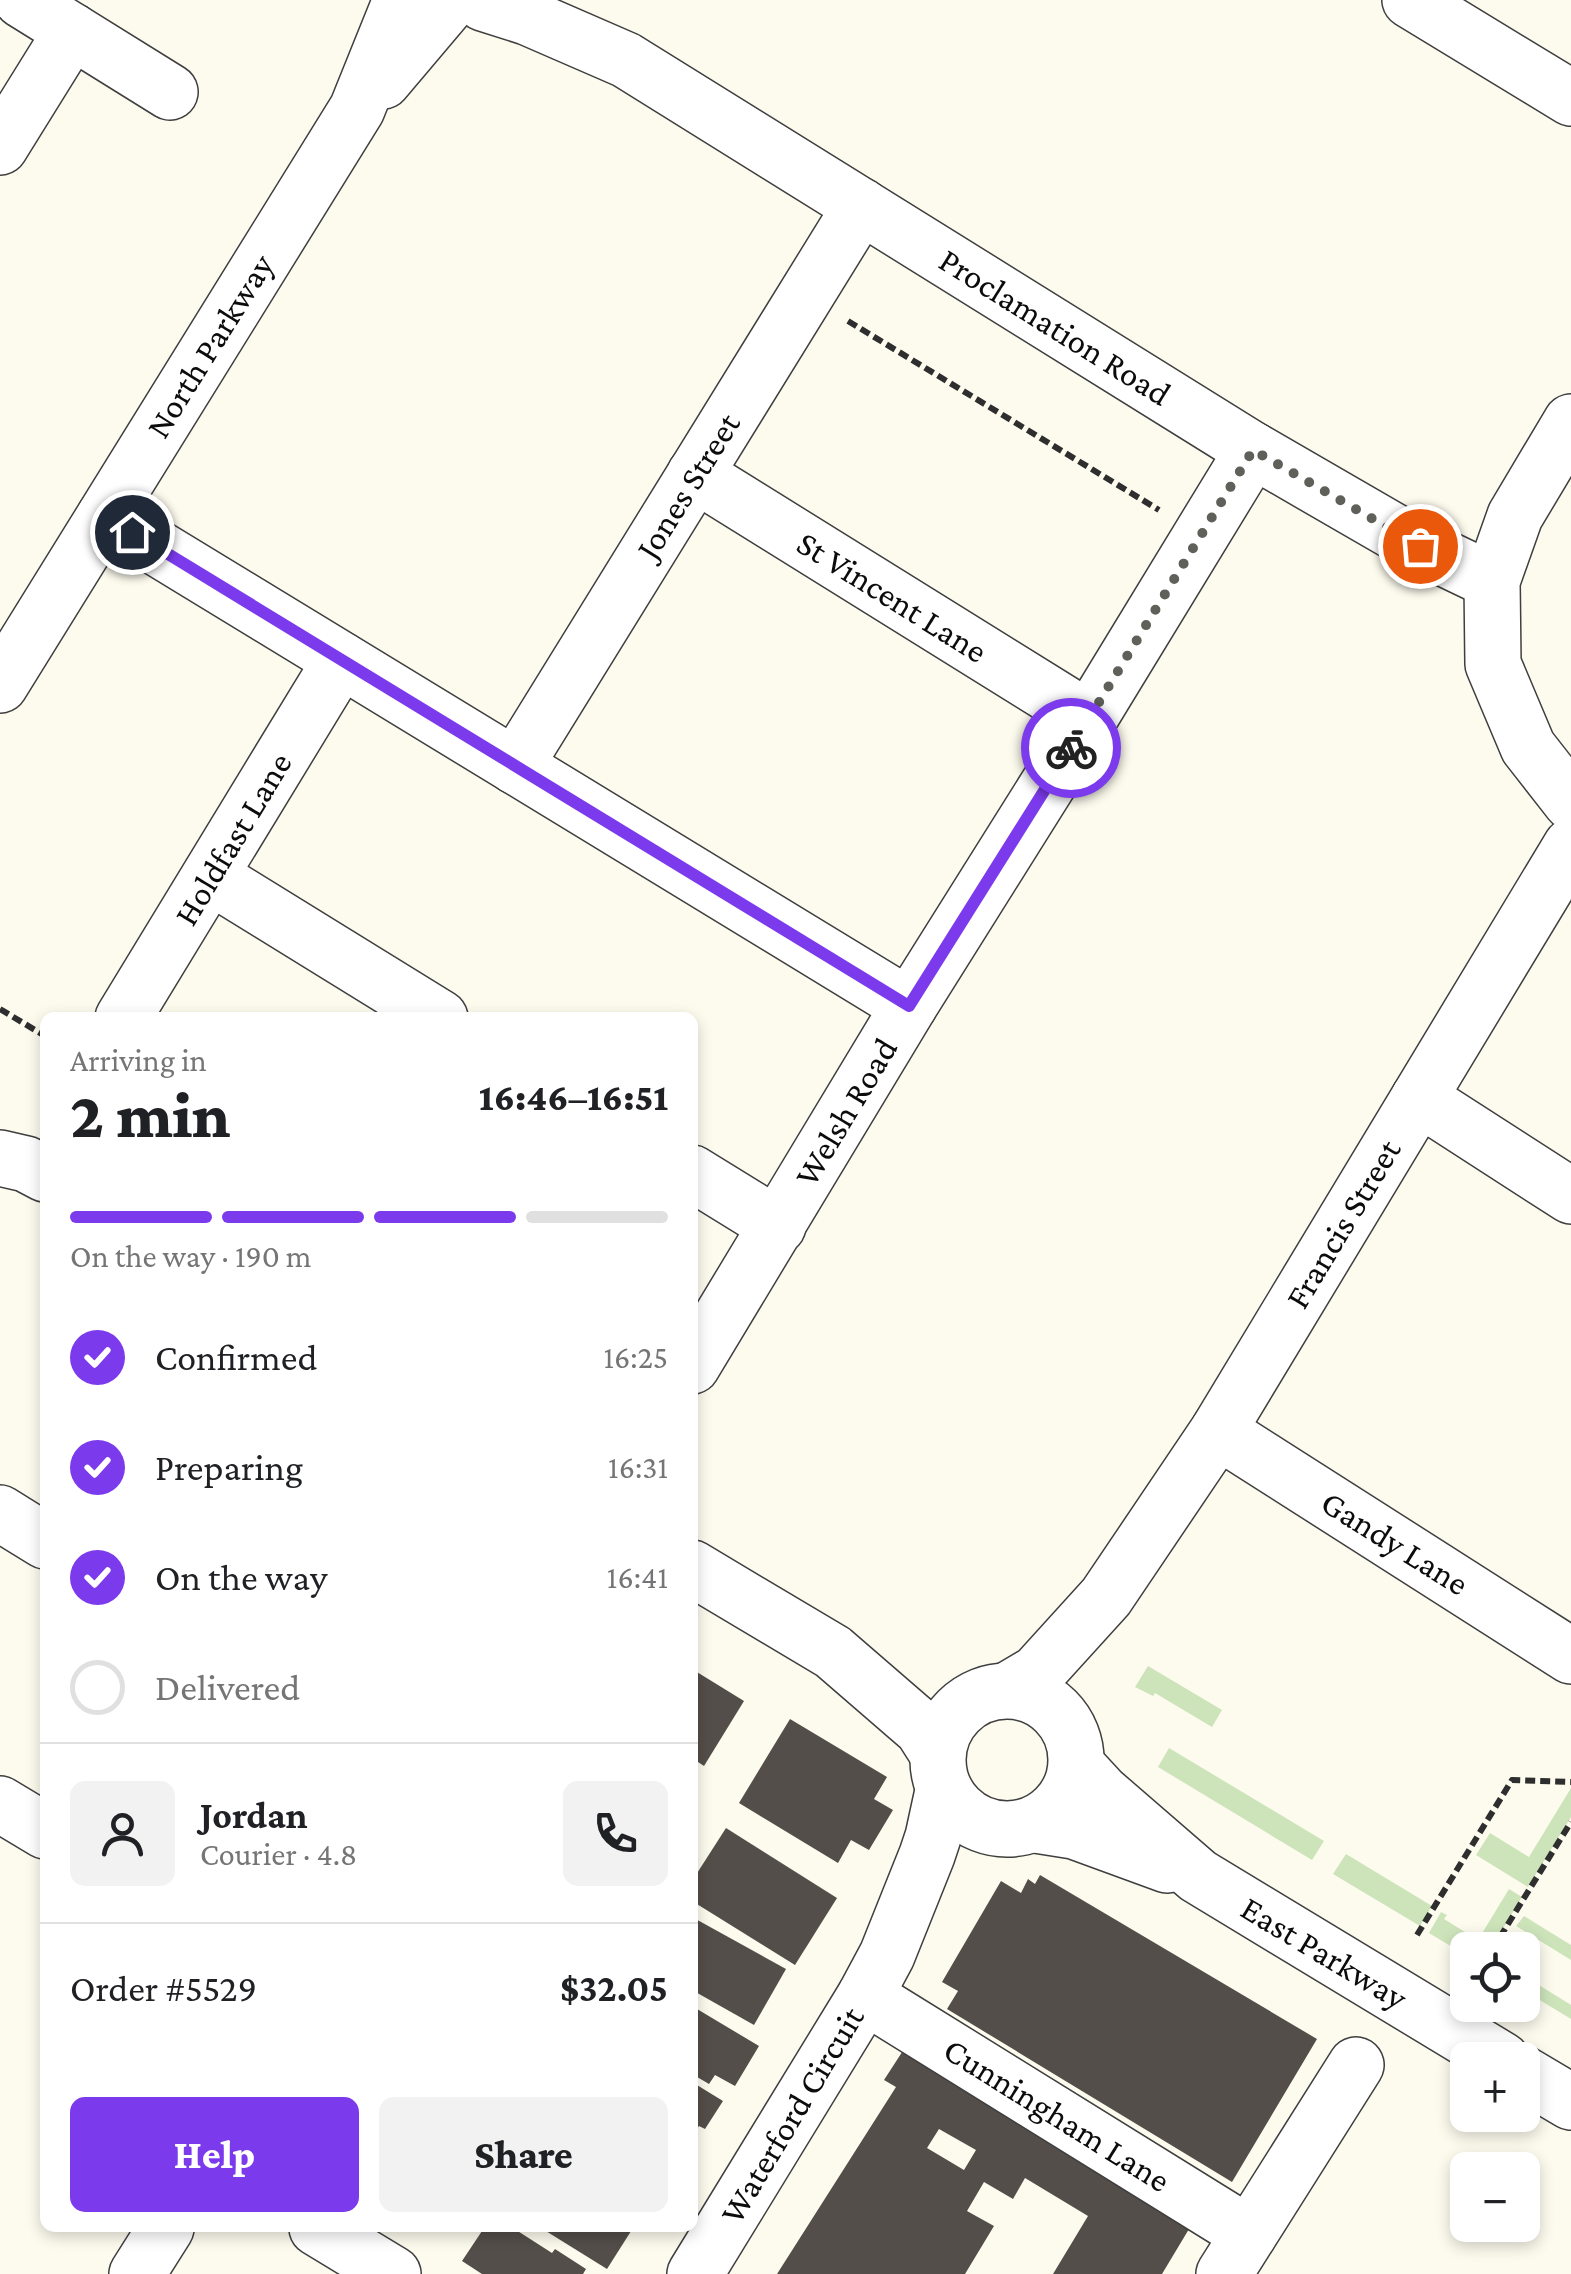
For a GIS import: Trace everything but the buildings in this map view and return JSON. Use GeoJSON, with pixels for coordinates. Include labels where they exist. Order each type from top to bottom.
{"type":"FeatureCollection","features":[{"type":"Feature","properties":{"kind":"street"},"geometry":{"type":"LineString","coordinates":[[22,0],[170,92]]}},
{"type":"Feature","properties":{"kind":"street","name":"Proclamation Road"},"geometry":{"type":"LineString","coordinates":[[566,0],[626,60]]}},
{"type":"Feature","properties":{"kind":"street"},"geometry":{"type":"LineString","coordinates":[[1410,0],[1571,98]]}},
{"type":"Feature","properties":{"kind":"street","name":"Proclamation Road"},"geometry":{"type":"LineString","coordinates":[[453,1],[527,17],[626,60],[1253,450],[1420,546],[1492,581]]}},
{"type":"Feature","properties":{"kind":"street","name":"North Parkway"},"geometry":{"type":"LineString","coordinates":[[0,686],[357,109],[453,1]]}},
{"type":"Feature","properties":{"kind":"street"},"geometry":{"type":"LineString","coordinates":[[0,146],[72,31]]}},
{"type":"Feature","properties":{"kind":"street","name":"Jones Street"},"geometry":{"type":"LineString","coordinates":[[515,766],[860,206]]}},
{"type":"Feature","properties":{"kind":"street"},"geometry":{"type":"LineString","coordinates":[[1571,422],[1515,516],[1492,581],[1493,664],[1528,747],[1571,802]]}},
{"type":"Feature","properties":{"kind":"street","name":"Welsh Road"},"geometry":{"type":"LineString","coordinates":[[698,1356],[1253,450]]}},
{"type":"Feature","properties":{"kind":"street","name":"St Vincent Lane"},"geometry":{"type":"LineString","coordinates":[[695,474],[1089,720]]}},
{"type":"Feature","properties":{"kind":"street"},"geometry":{"type":"LineString","coordinates":[[105,516],[909,1006]]}},
{"type":"Feature","properties":{"kind":"street","name":"Holdfast Lane"},"geometry":{"type":"LineString","coordinates":[[127,1012],[342,660]]}},
{"type":"Feature","properties":{"kind":"street","name":"Francis Street"},"geometry":{"type":"LineString","coordinates":[[996,1691],[1037,1673],[1106,1597],[1218,1431],[1571,846]]}},
{"type":"Feature","properties":{"kind":"street"},"geometry":{"type":"LineString","coordinates":[[210,876],[430,1012]]}},
{"type":"Feature","properties":{"kind":"street"},"geometry":{"type":"LineString","coordinates":[[1420,1098],[1571,1196]]}},
{"type":"Feature","properties":{"kind":"street"},"geometry":{"type":"LineString","coordinates":[[0,1158],[40,1171]]}},
{"type":"Feature","properties":{"kind":"street"},"geometry":{"type":"LineString","coordinates":[[698,1177],[778,1226]]}},
{"type":"Feature","properties":{"kind":"street","name":"Gandy Lane"},"geometry":{"type":"LineString","coordinates":[[1218,1431],[1571,1656]]}},
{"type":"Feature","properties":{"kind":"street"},"geometry":{"type":"LineString","coordinates":[[0,1513],[40,1538]]}},
{"type":"Feature","properties":{"kind":"street"},"geometry":{"type":"LineString","coordinates":[[698,1572],[832,1652],[922,1729],[966,1818],[1018,1828],[1065,1801],[1075,1749],[1048,1702],[996,1691],[948,1691],[832,1652]]}},
{"type":"Feature","properties":{"kind":"street","name":"Francis Street"},"geometry":{"type":"LineString","coordinates":[[1075,1749],[1077,1698],[1106,1597]]}},
{"type":"Feature","properties":{"kind":"street"},"geometry":{"type":"LineString","coordinates":[[940,1771],[951,1715],[996,1691]]}},
{"type":"Feature","properties":{"kind":"street","name":"East Parkway"},"geometry":{"type":"LineString","coordinates":[[1075,1749],[1101,1792],[1198,1876],[1472,2042]]}},
{"type":"Feature","properties":{"kind":"street","name":"Waterford Circuit"},"geometry":{"type":"LineString","coordinates":[[876,1975],[934,1837],[940,1771]]}},
{"type":"Feature","properties":{"kind":"street"},"geometry":{"type":"LineString","coordinates":[[0,1804],[40,1829]]}},
{"type":"Feature","properties":{"kind":"street","name":"East Parkway"},"geometry":{"type":"LineString","coordinates":[[1018,1828],[1074,1832],[1198,1876]]}},
{"type":"Feature","properties":{"kind":"street","name":"Waterford Circuit"},"geometry":{"type":"LineString","coordinates":[[695,2274],[876,1975],[966,1858],[1018,1828]]}},
{"type":"Feature","properties":{"kind":"street","name":"Cunningham Lane"},"geometry":{"type":"LineString","coordinates":[[876,1975],[1236,2254]]}},
{"type":"Feature","properties":{"kind":"street"},"geometry":{"type":"LineString","coordinates":[[1236,2254],[1356,2065]]}},
{"type":"Feature","properties":{"kind":"street"},"geometry":{"type":"LineString","coordinates":[[1540,2083],[1571,2102]]}},
{"type":"Feature","properties":{"kind":"street"},"geometry":{"type":"LineString","coordinates":[[138,2274],[164,2232]]}},
{"type":"Feature","properties":{"kind":"street"},"geometry":{"type":"LineString","coordinates":[[325,2232],[394,2274]]}},
{"type":"Feature","properties":{"kind":"path"},"geometry":{"type":"LineString","coordinates":[[844,318],[1158,510]]}},
{"type":"Feature","properties":{"kind":"path"},"geometry":{"type":"LineString","coordinates":[[0,1009],[40,1033]]}},
{"type":"Feature","properties":{"kind":"path"},"geometry":{"type":"LineString","coordinates":[[1418,1935],[1512,1780],[1571,1782]]}},
{"type":"Feature","properties":{"kind":"path"},"geometry":{"type":"LineString","coordinates":[[1503,1932],[1571,1822]]}},
{"type":"Feature","properties":{"kind":"green space"},"geometry":{"type":"Polygon","coordinates":[[[1148,1666],[1222,1710],[1212,1727],[1155,1693],[1153,1696],[1135,1687],[1148,1666]]]}},
{"type":"Feature","properties":{"kind":"green space"},"geometry":{"type":"Polygon","coordinates":[[[1169,1748],[1324,1841],[1312,1860],[1158,1767],[1169,1748]]]}},
{"type":"Feature","properties":{"kind":"green space"},"geometry":{"type":"Polygon","coordinates":[[[1571,1788],[1571,1817],[1528,1887],[1476,1855],[1490,1833],[1529,1857],[1571,1788]]]}},
{"type":"Feature","properties":{"kind":"green space"},"geometry":{"type":"Polygon","coordinates":[[[1346,1854],[1432,1906],[1420,1926],[1333,1874],[1346,1854]]]}},
{"type":"Feature","properties":{"kind":"green space"},"geometry":{"type":"Polygon","coordinates":[[[1509,1889],[1522,1897],[1501,1932],[1483,1932],[1509,1889]]]}},
{"type":"Feature","properties":{"kind":"green space"},"geometry":{"type":"Polygon","coordinates":[[[1441,1912],[1447,1915],[1444,1919],[1465,1932],[1450,1932],[1450,1946],[1429,1933],[1441,1912]]]}},
{"type":"Feature","properties":{"kind":"green space"},"geometry":{"type":"Polygon","coordinates":[[[1524,1916],[1571,1945],[1571,1960],[1540,1941],[1540,1932],[1526,1932],[1516,1926],[1524,1916]]]}},
{"type":"Feature","properties":{"kind":"green space"},"geometry":{"type":"Polygon","coordinates":[[[1540,1986],[1571,2005],[1571,2019],[1540,2000],[1540,1986]]]}},
{"type":"Feature","properties":{"kind":"way so far"},"geometry":{"type":"LineString","coordinates":[[1071,748],[1253,450],[1420,546]]}},
{"type":"Feature","properties":{"kind":"route"},"geometry":{"type":"LineString","coordinates":[[132,532],[909,1006],[1071,748]]}}]}
